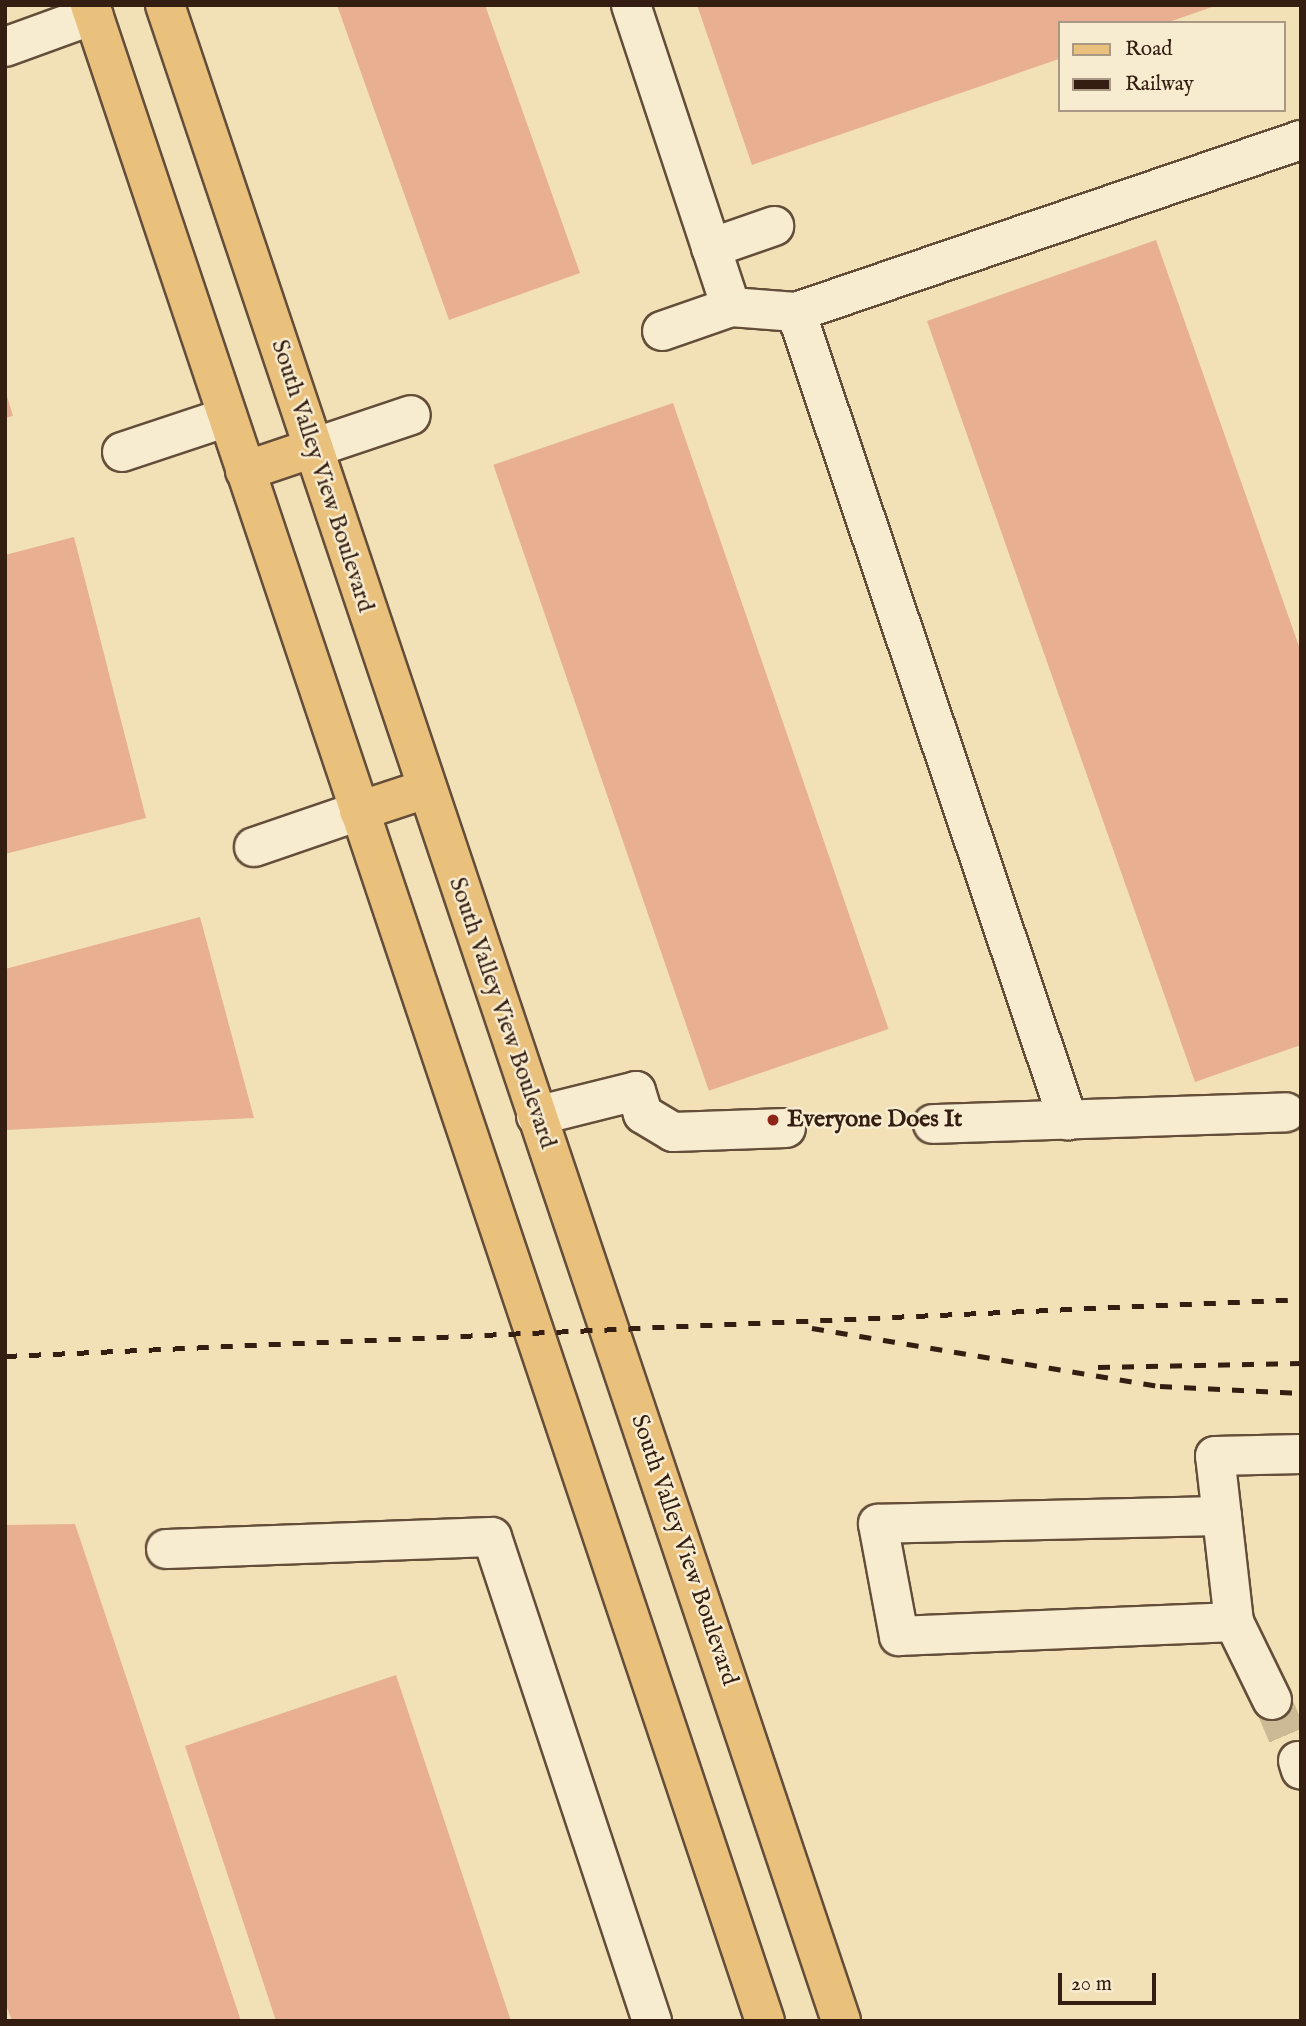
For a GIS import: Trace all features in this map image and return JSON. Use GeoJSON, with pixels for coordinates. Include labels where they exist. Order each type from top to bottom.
{"type":"FeatureCollection","features":[{"type":"Feature","properties":{"kind":"main road","name":"South Valley View Boulevard"},"geometry":{"type":"LineString","coordinates":[[165,5],[841,2021]]}},
{"type":"Feature","properties":{"kind":"main road"},"geometry":{"type":"LineString","coordinates":[[91,10],[765,2021]]}},
{"type":"Feature","properties":{"kind":"main road"},"geometry":{"type":"LineString","coordinates":[[245,471],[313,448]]}},
{"type":"Feature","properties":{"kind":"main road"},"geometry":{"type":"LineString","coordinates":[[359,811],[426,789]]}},
{"type":"Feature","properties":{"kind":"lane"},"geometry":{"type":"LineString","coordinates":[[631,5],[732,307]]}},
{"type":"Feature","properties":{"kind":"lane"},"geometry":{"type":"LineString","coordinates":[[5,47],[91,10]]}},
{"type":"Feature","properties":{"kind":"lane"},"geometry":{"type":"LineString","coordinates":[[662,331],[732,307],[796,312],[1223,180],[1301,140]]}},
{"type":"Feature","properties":{"kind":"lane"},"geometry":{"type":"LineString","coordinates":[[711,248],[774,226]]}},
{"type":"Feature","properties":{"kind":"lane"},"geometry":{"type":"LineString","coordinates":[[796,312],[1068,1120]]}},
{"type":"Feature","properties":{"kind":"lane"},"geometry":{"type":"LineString","coordinates":[[313,448],[411,415]]}},
{"type":"Feature","properties":{"kind":"lane"},"geometry":{"type":"LineString","coordinates":[[122,452],[227,417]]}},
{"type":"Feature","properties":{"kind":"lane"},"geometry":{"type":"LineString","coordinates":[[254,847],[359,811]]}},
{"type":"Feature","properties":{"kind":"lane"},"geometry":{"type":"LineString","coordinates":[[536,1116],[636,1091],[643,1114],[673,1132],[786,1128]]}},
{"type":"Feature","properties":{"kind":"lane"},"geometry":{"type":"LineString","coordinates":[[933,1124],[1286,1112]]}},
{"type":"Feature","properties":{"kind":"lane"},"geometry":{"type":"LineString","coordinates":[[1272,1700],[1234,1622],[1215,1456],[1301,1454]]}},
{"type":"Feature","properties":{"kind":"lane"},"geometry":{"type":"LineString","coordinates":[[1222,1516],[878,1524],[899,1636],[1234,1622]]}},
{"type":"Feature","properties":{"kind":"lane"},"geometry":{"type":"LineString","coordinates":[[166,1549],[492,1537],[652,2021]]}},
{"type":"Feature","properties":{"kind":"building"},"geometry":{"type":"Polygon","coordinates":[[[337,5],[485,5],[580,273],[449,320],[337,5]]]}},
{"type":"Feature","properties":{"kind":"building"},"geometry":{"type":"Polygon","coordinates":[[[697,5],[1215,5],[1172,21],[1058,21],[1058,59],[752,165],[697,5]]]}},
{"type":"Feature","properties":{"kind":"building"},"geometry":{"type":"Polygon","coordinates":[[[1156,240],[1301,652],[1301,1045],[1195,1082],[927,321],[1156,240]]]}},
{"type":"Feature","properties":{"kind":"building"},"geometry":{"type":"Polygon","coordinates":[[[5,390],[13,416],[5,418],[5,390]]]}},
{"type":"Feature","properties":{"kind":"building"},"geometry":{"type":"Polygon","coordinates":[[[673,403],[889,1029],[709,1091],[493,465],[673,403]]]}},
{"type":"Feature","properties":{"kind":"building"},"geometry":{"type":"Polygon","coordinates":[[[74,537],[146,818],[5,854],[5,555],[74,537]]]}},
{"type":"Feature","properties":{"kind":"building"},"geometry":{"type":"Polygon","coordinates":[[[200,917],[254,1118],[5,1130],[5,969],[200,917]]]}},
{"type":"Feature","properties":{"kind":"building"},"geometry":{"type":"Polygon","coordinates":[[[75,1524],[241,2021],[12,2021],[5,2002],[5,1525],[75,1524]]]}},
{"type":"Feature","properties":{"kind":"building"},"geometry":{"type":"Polygon","coordinates":[[[396,1675],[511,2021],[276,2021],[185,1746],[396,1675]]]}},
{"type":"Feature","properties":{"kind":"tunnel"},"geometry":{"type":"LineString","coordinates":[[1272,1700],[1298,1761]]}},
{"type":"Feature","properties":{"kind":"railway"},"geometry":{"type":"LineString","coordinates":[[5,1356],[1301,1299]]}},
{"type":"Feature","properties":{"kind":"railway"},"geometry":{"type":"LineString","coordinates":[[812,1328],[1160,1386],[1301,1393]]}},
{"type":"Feature","properties":{"kind":"railway"},"geometry":{"type":"LineString","coordinates":[[1098,1367],[1301,1363]]}},
{"type":"Feature","properties":{"kind":"place","name":"Everyone Does It"},"geometry":{"type":"Point","coordinates":[773,1120]}}]}
